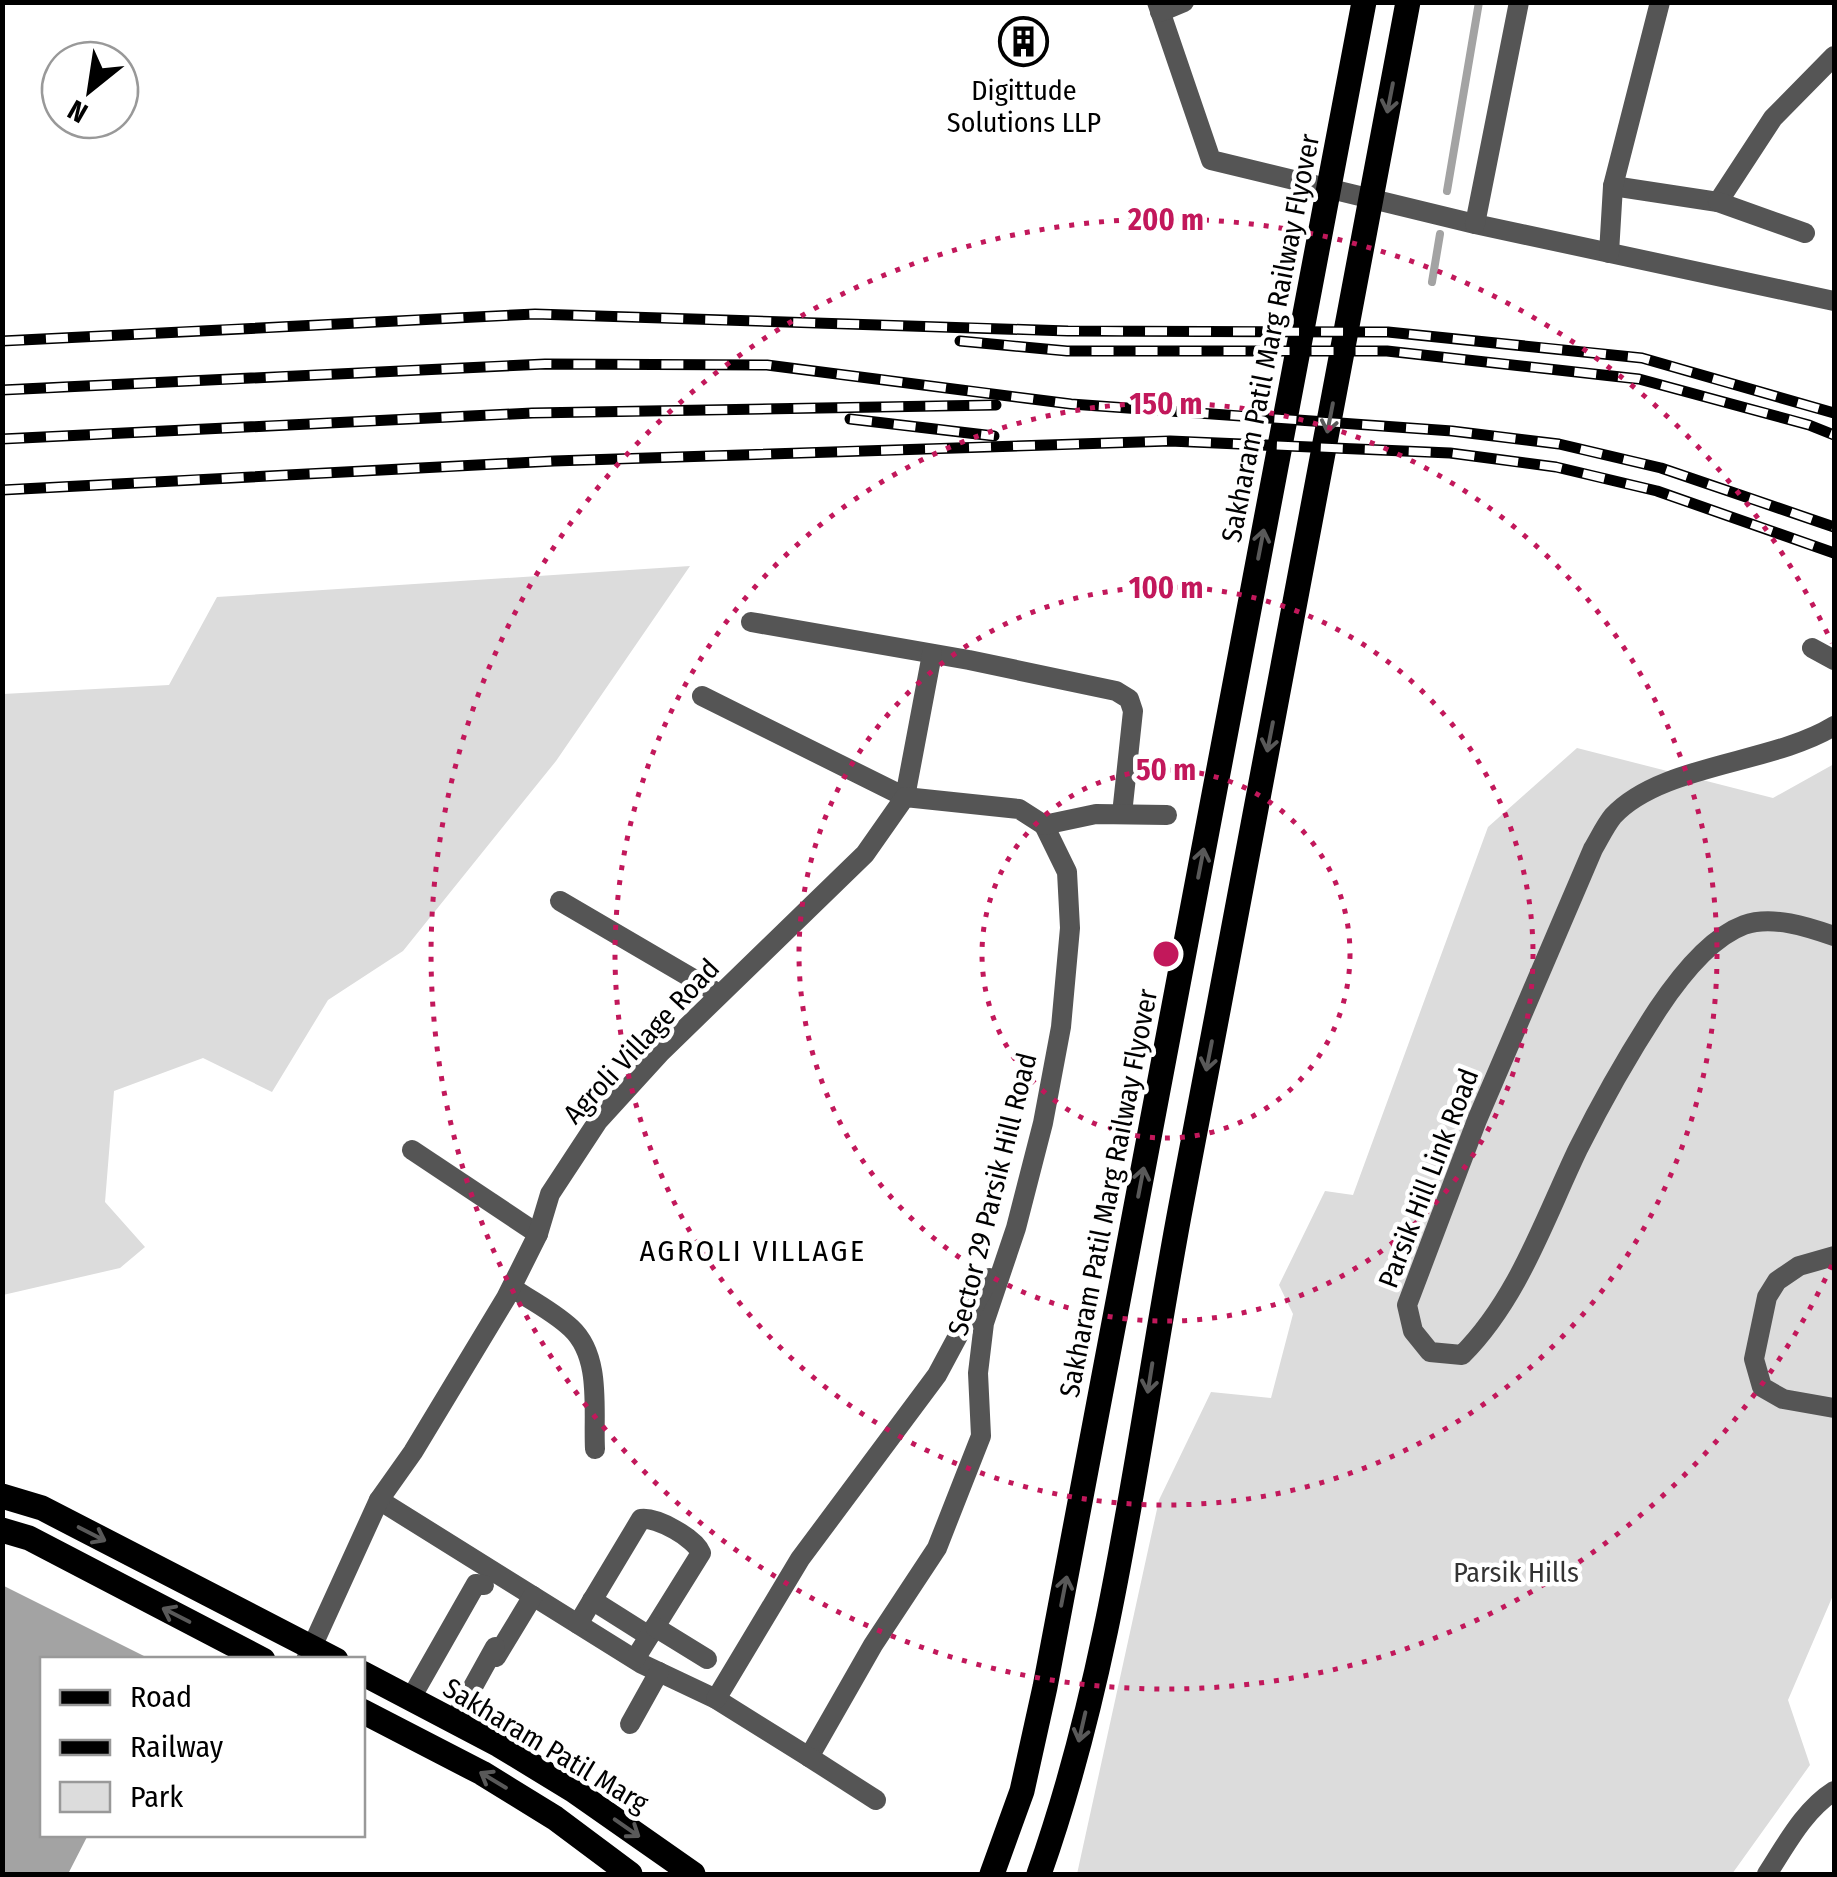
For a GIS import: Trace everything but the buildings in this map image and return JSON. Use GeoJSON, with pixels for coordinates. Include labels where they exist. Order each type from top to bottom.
{"type":"FeatureCollection","features":[{"type":"Feature","properties":{"kind":"main road","name":"Sakharam Patil Marg Railway Flyover"},"geometry":{"type":"LineString","coordinates":[[992,1874],[1022,1791],[1045,1687],[1364,2]]}},
{"type":"Feature","properties":{"kind":"main road"},"geometry":{"type":"LineString","coordinates":[[1039,1874],[1064,1804],[1108,1633],[1166,1287],[1408,2]]}},
{"type":"Feature","properties":{"kind":"main road"},"geometry":{"type":"LineString","coordinates":[[2,1496],[42,1508],[309,1653]]}},
{"type":"Feature","properties":{"kind":"main road"},"geometry":{"type":"LineString","coordinates":[[2,1530],[29,1538],[257,1657]]}},
{"type":"Feature","properties":{"kind":"main road","name":"Sakharam Patil Marg"},"geometry":{"type":"LineString","coordinates":[[365,1675],[454,1720],[573,1790],[693,1874]]}},
{"type":"Feature","properties":{"kind":"main road","name":"Sakharam Patil Marg"},"geometry":{"type":"LineString","coordinates":[[365,1713],[526,1800],[630,1874]]}},
{"type":"Feature","properties":{"kind":"street"},"geometry":{"type":"LineString","coordinates":[[1184,2],[1159,7],[1211,160],[1475,224],[1834,301]]}},
{"type":"Feature","properties":{"kind":"street"},"geometry":{"type":"LineString","coordinates":[[1475,224],[1518,2]]}},
{"type":"Feature","properties":{"kind":"street"},"geometry":{"type":"LineString","coordinates":[[1608,253],[1614,186],[1660,2]]}},
{"type":"Feature","properties":{"kind":"street"},"geometry":{"type":"LineString","coordinates":[[1718,202],[1774,118],[1834,56]]}},
{"type":"Feature","properties":{"kind":"street"},"geometry":{"type":"LineString","coordinates":[[1614,186],[1718,202],[1805,233]]}},
{"type":"Feature","properties":{"kind":"street"},"geometry":{"type":"LineString","coordinates":[[751,622],[1116,691],[1129,699],[1133,710],[1122,814]]}},
{"type":"Feature","properties":{"kind":"street"},"geometry":{"type":"LineString","coordinates":[[1812,648],[1834,660]]}},
{"type":"Feature","properties":{"kind":"street"},"geometry":{"type":"LineString","coordinates":[[905,797],[932,654]]}},
{"type":"Feature","properties":{"kind":"street"},"geometry":{"type":"LineString","coordinates":[[702,696],[905,797],[1018,809],[1044,825],[1096,814],[1168,814]]}},
{"type":"Feature","properties":{"kind":"street","name":"Parsik Hill Link Road"},"geometry":{"type":"LineString","coordinates":[[1834,726],[1780,749],[1639,794],[1612,817],[1593,850],[1484,1102],[1422,1260],[1407,1306],[1412,1331],[1430,1352],[1462,1355],[1483,1334],[1541,1234],[1576,1152],[1623,1062],[1676,980],[1706,950],[1745,924],[1780,922],[1834,936]]}},
{"type":"Feature","properties":{"kind":"street","name":"Agroli Village Road"},"geometry":{"type":"LineString","coordinates":[[309,1653],[379,1500],[414,1452],[512,1288],[538,1234],[550,1194],[598,1122],[661,1052],[865,854],[905,797]]}},
{"type":"Feature","properties":{"kind":"street","name":"Sector 29 Parsik Hill Road"},"geometry":{"type":"LineString","coordinates":[[808,1757],[873,1645],[937,1548],[981,1436],[978,1373],[984,1322],[1016,1228],[1043,1123],[1061,1026],[1070,928],[1068,872],[1044,825]]}},
{"type":"Feature","properties":{"kind":"street"},"geometry":{"type":"LineString","coordinates":[[560,901],[719,994]]}},
{"type":"Feature","properties":{"kind":"street"},"geometry":{"type":"LineString","coordinates":[[412,1150],[538,1234]]}},
{"type":"Feature","properties":{"kind":"street"},"geometry":{"type":"LineString","coordinates":[[716,1699],[800,1560],[937,1375],[1016,1228]]}},
{"type":"Feature","properties":{"kind":"street"},"geometry":{"type":"LineString","coordinates":[[1834,1256],[1799,1266],[1777,1281],[1767,1298],[1754,1359],[1762,1386],[1783,1400],[1834,1408]]}},
{"type":"Feature","properties":{"kind":"street"},"geometry":{"type":"LineString","coordinates":[[512,1288],[570,1326],[584,1343],[592,1366],[595,1449]]}},
{"type":"Feature","properties":{"kind":"street"},"geometry":{"type":"LineString","coordinates":[[379,1500],[635,1660],[716,1699],[876,1800]]}},
{"type":"Feature","properties":{"kind":"street"},"geometry":{"type":"LineString","coordinates":[[578,1624],[641,1518],[650,1518],[697,1544],[701,1553],[635,1660]]}},
{"type":"Feature","properties":{"kind":"street"},"geometry":{"type":"LineString","coordinates":[[411,1698],[476,1584],[484,1584]]}},
{"type":"Feature","properties":{"kind":"street"},"geometry":{"type":"LineString","coordinates":[[454,1720],[534,1596]]}},
{"type":"Feature","properties":{"kind":"street"},"geometry":{"type":"LineString","coordinates":[[592,1600],[706,1659]]}},
{"type":"Feature","properties":{"kind":"street"},"geometry":{"type":"LineString","coordinates":[[630,1724],[659,1672]]}},
{"type":"Feature","properties":{"kind":"street"},"geometry":{"type":"LineString","coordinates":[[1767,1874],[1803,1820],[1834,1791]]}},
{"type":"Feature","properties":{"kind":"green space"},"geometry":{"type":"Polygon","coordinates":[[[690,566],[556,761],[403,951],[328,1000],[272,1092],[203,1058],[114,1091],[105,1202],[145,1247],[120,1268],[3,1295],[3,694],[169,685],[217,597],[690,566]]]}},
{"type":"Feature","properties":{"kind":"green space","name":"Parsik Hills"},"geometry":{"type":"Polygon","coordinates":[[[1577,748],[1773,798],[1834,764],[1834,1593],[1788,1700],[1810,1765],[1732,1874],[1077,1874],[1159,1500],[1211,1392],[1271,1398],[1293,1314],[1279,1285],[1325,1191],[1353,1195],[1488,827],[1577,748]]]}},
{"type":"Feature","properties":{"kind":"shaded area"},"geometry":{"type":"Polygon","coordinates":[[[2,1585],[146,1657],[40,1657],[40,1837],[87,1837],[68,1874],[3,1874],[2,1585]]]}},
{"type":"Feature","properties":{"kind":"waterway"},"geometry":{"type":"LineString","coordinates":[[1447,191],[1479,2]]}},
{"type":"Feature","properties":{"kind":"waterway"},"geometry":{"type":"LineString","coordinates":[[1432,282],[1440,234]]}},
{"type":"Feature","properties":{"kind":"railway"},"geometry":{"type":"LineString","coordinates":[[2,341],[535,314],[1068,331],[1388,332],[1642,358],[1834,413]]}},
{"type":"Feature","properties":{"kind":"railway"},"geometry":{"type":"LineString","coordinates":[[960,341],[1067,351],[1387,351],[1639,379],[1834,435]]}},
{"type":"Feature","properties":{"kind":"railway"},"geometry":{"type":"LineString","coordinates":[[2,390],[545,364],[767,365],[1071,404],[1452,431],[1559,444],[1661,468],[1834,527]]}},
{"type":"Feature","properties":{"kind":"railway"},"geometry":{"type":"LineString","coordinates":[[2,439],[532,413],[996,405]]}},
{"type":"Feature","properties":{"kind":"railway"},"geometry":{"type":"LineString","coordinates":[[850,419],[994,436]]}},
{"type":"Feature","properties":{"kind":"railway"},"geometry":{"type":"LineString","coordinates":[[2,490],[554,461],[1170,441],[1450,453],[1556,467],[1657,491],[1834,553]]}},
{"type":"Feature","properties":{"kind":"place","name":"Digittude Solutions LLP"},"geometry":{"type":"Point","coordinates":[1024,42]}},
{"type":"Feature","properties":{"kind":"district","name":"AGROLI VILLAGE"},"geometry":{"type":"Point","coordinates":[753,1251]}}]}
